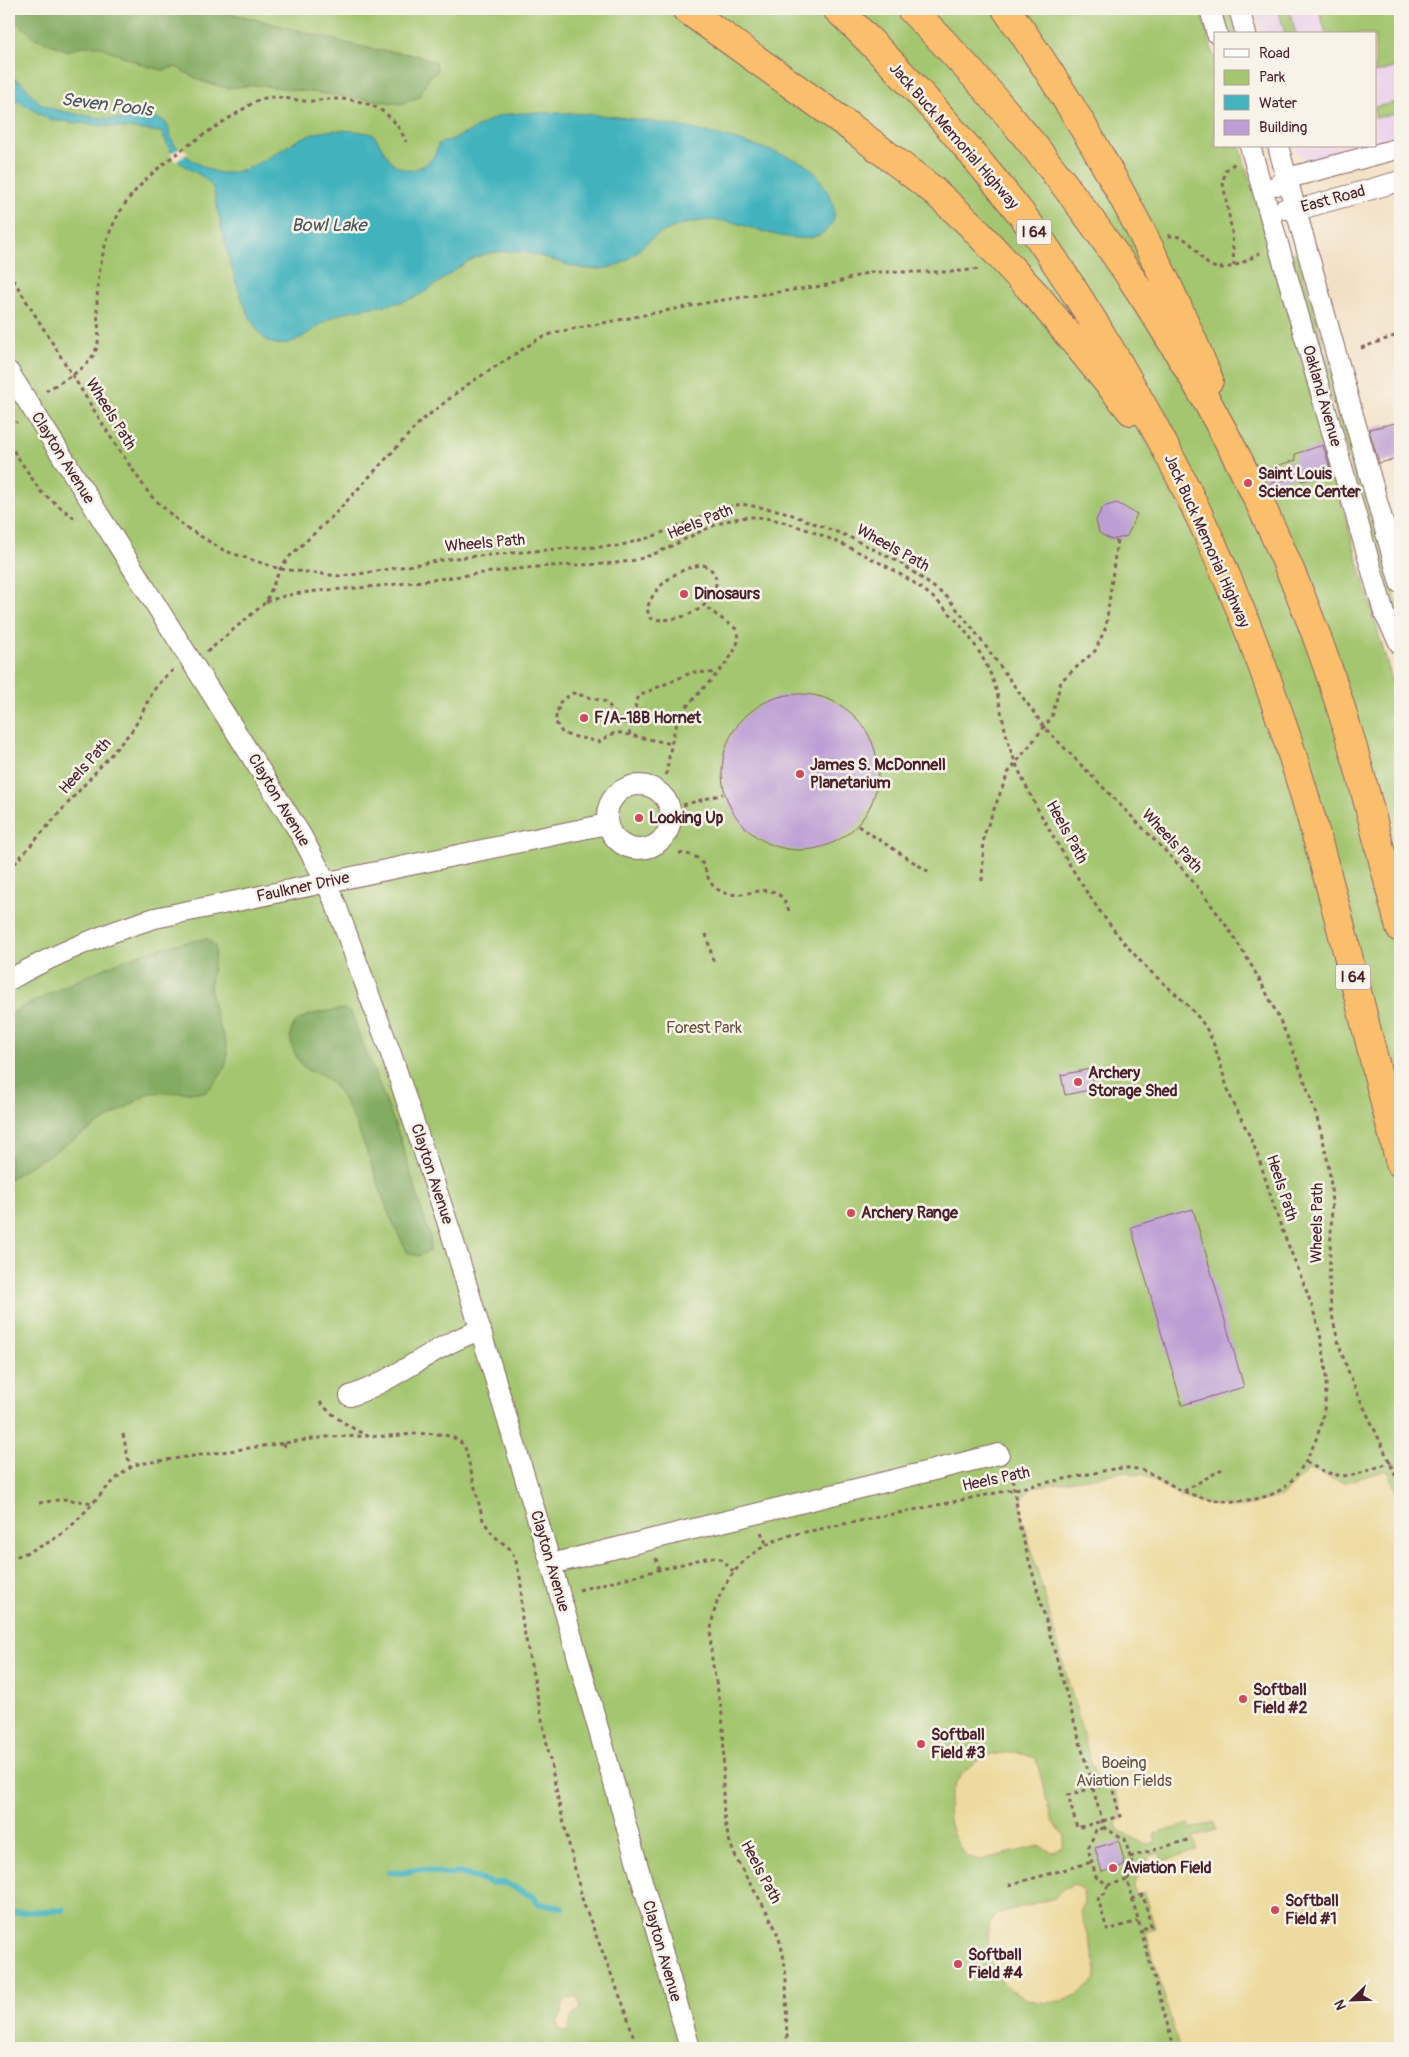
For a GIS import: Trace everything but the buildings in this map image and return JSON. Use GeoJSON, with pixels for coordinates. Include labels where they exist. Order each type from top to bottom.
{"type":"FeatureCollection","features":[{"type":"Feature","properties":{"kind":"highway"},"geometry":{"type":"LineString","coordinates":[[686,9],[901,165],[970,224],[1036,295],[1082,350],[1187,487]]}},
{"type":"Feature","properties":{"kind":"highway","name":"Jack Buck Memorial Highway"},"geometry":{"type":"LineString","coordinates":[[837,9],[909,80],[956,134],[1047,249],[1114,355],[1187,487],[1232,589],[1281,719],[1321,855],[1400,1163]]}},
{"type":"Feature","properties":{"kind":"highway"},"geometry":{"type":"LineString","coordinates":[[910,9],[988,93],[1083,212],[1159,323],[1194,380],[1239,464],[1287,565],[1331,679],[1360,773],[1400,928]]}},
{"type":"Feature","properties":{"kind":"highway"},"geometry":{"type":"LineString","coordinates":[[1006,9],[1077,118],[1152,253],[1185,320],[1239,464]]}},
{"type":"Feature","properties":{"kind":"street"},"geometry":{"type":"LineString","coordinates":[[1210,9],[1217,32]]}},
{"type":"Feature","properties":{"kind":"street"},"geometry":{"type":"LineString","coordinates":[[1238,9],[1245,32]]}},
{"type":"Feature","properties":{"kind":"street","name":"Oakland Avenue"},"geometry":{"type":"LineString","coordinates":[[1251,148],[1384,613],[1400,644]]}},
{"type":"Feature","properties":{"kind":"street","name":"Oakland Avenue"},"geometry":{"type":"LineString","coordinates":[[1279,148],[1400,583]]}},
{"type":"Feature","properties":{"kind":"street","name":"East Road"},"geometry":{"type":"LineString","coordinates":[[1400,148],[1288,178],[1272,190],[1266,201],[1277,207],[1296,210],[1400,181]]}},
{"type":"Feature","properties":{"kind":"street","name":"Clayton Avenue"},"geometry":{"type":"LineString","coordinates":[[9,372],[301,834],[326,882],[420,1137],[481,1330],[551,1564],[690,2048]]}},
{"type":"Feature","properties":{"kind":"street","name":"Faulkner Drive"},"geometry":{"type":"LineString","coordinates":[[9,980],[66,950],[146,920],[608,824]]}},
{"type":"Feature","properties":{"kind":"street"},"geometry":{"type":"LineString","coordinates":[[350,1396],[382,1384],[454,1340],[481,1330]]}},
{"type":"Feature","properties":{"kind":"street"},"geometry":{"type":"LineString","coordinates":[[551,1564],[999,1454]]}},
{"type":"Feature","properties":{"kind":"path"},"geometry":{"type":"LineString","coordinates":[[46,391],[85,365],[94,355],[98,342],[98,281],[107,239],[127,202],[139,187],[165,164],[254,102],[261,98],[280,96],[302,101],[343,99],[357,101],[381,109],[398,124],[406,142]]}},
{"type":"Feature","properties":{"kind":"path"},"geometry":{"type":"LineString","coordinates":[[1234,164],[1225,171],[1223,183],[1232,232],[1234,266]]}},
{"type":"Feature","properties":{"kind":"path"},"geometry":{"type":"LineString","coordinates":[[1165,236],[1176,236],[1186,240],[1212,267],[1218,269],[1234,266],[1260,253]]}},
{"type":"Feature","properties":{"kind":"path"},"geometry":{"type":"LineString","coordinates":[[202,655],[219,644],[266,602],[280,569],[289,557],[333,516],[421,421],[467,385],[547,335],[716,301],[834,283],[870,272],[951,272],[984,268]]}},
{"type":"Feature","properties":{"kind":"path","name":"Wheels Path"},"geometry":{"type":"LineString","coordinates":[[9,273],[134,473],[150,495],[167,512],[192,532],[225,551],[280,569],[315,574],[350,575],[456,558],[557,549],[618,546],[651,536],[726,507],[741,504],[763,506],[799,517],[847,536],[901,563],[935,586],[959,610],[1044,728],[1179,865],[1199,888],[1250,961],[1272,1003],[1309,1094],[1328,1167],[1332,1195],[1328,1274],[1334,1324],[1348,1372],[1391,1462],[1400,1488]]}},
{"type":"Feature","properties":{"kind":"path"},"geometry":{"type":"LineString","coordinates":[[1361,348],[1400,334]]}},
{"type":"Feature","properties":{"kind":"path"},"geometry":{"type":"LineString","coordinates":[[9,427],[14,423]]}},
{"type":"Feature","properties":{"kind":"path"},"geometry":{"type":"LineString","coordinates":[[9,444],[42,492],[74,518]]}},
{"type":"Feature","properties":{"kind":"path","name":"Heels Path"},"geometry":{"type":"LineString","coordinates":[[266,602],[296,593],[367,588],[547,566],[627,562],[665,550],[726,522],[747,518],[765,518],[820,536],[869,558],[908,579],[939,602],[965,632],[986,665],[997,692],[1007,737],[1016,762],[1050,830],[1090,896],[1128,947],[1199,1019],[1213,1044],[1229,1093],[1254,1148],[1280,1225],[1308,1292],[1322,1338],[1325,1359],[1326,1402],[1320,1426],[1306,1462],[1283,1489],[1258,1499],[1217,1501],[1184,1491],[1148,1471],[1131,1467],[1014,1488],[778,1539],[757,1549],[734,1572],[717,1601],[710,1634],[723,1727],[723,1814],[732,1848],[768,1911],[782,1947],[788,2048]]}},
{"type":"Feature","properties":{"kind":"path"},"geometry":{"type":"LineString","coordinates":[[982,881],[984,835],[1005,780],[1016,762],[1052,718],[1061,681],[1095,651],[1102,638],[1108,611],[1117,539]]}},
{"type":"Feature","properties":{"kind":"path"},"geometry":{"type":"LineString","coordinates":[[703,565],[713,571],[716,579],[716,592],[704,606],[689,614],[662,620],[650,618],[647,609],[652,595],[676,574],[703,565]]}},
{"type":"Feature","properties":{"kind":"path"},"geometry":{"type":"LineString","coordinates":[[666,775],[680,716],[687,704],[735,651],[738,644],[739,633],[704,606]]}},
{"type":"Feature","properties":{"kind":"path","name":"Heels Path"},"geometry":{"type":"LineString","coordinates":[[9,870],[130,733],[143,715],[157,684],[170,672]]}},
{"type":"Feature","properties":{"kind":"path"},"geometry":{"type":"LineString","coordinates":[[629,735],[637,700],[640,695],[692,672],[716,673]]}},
{"type":"Feature","properties":{"kind":"path"},"geometry":{"type":"LineString","coordinates":[[632,724],[620,722],[607,702],[572,694],[560,702],[555,720],[563,734],[599,742],[616,732],[672,744]]}},
{"type":"Feature","properties":{"kind":"path"},"geometry":{"type":"LineString","coordinates":[[683,805],[723,794]]}},
{"type":"Feature","properties":{"kind":"path"},"geometry":{"type":"LineString","coordinates":[[858,826],[929,872]]}},
{"type":"Feature","properties":{"kind":"path"},"geometry":{"type":"LineString","coordinates":[[679,853],[695,855],[700,859],[707,877],[724,892],[739,894],[764,889],[772,891],[784,901],[789,911]]}},
{"type":"Feature","properties":{"kind":"path"},"geometry":{"type":"LineString","coordinates":[[706,934],[714,964]]}},
{"type":"Feature","properties":{"kind":"path"},"geometry":{"type":"LineString","coordinates":[[320,1402],[332,1416],[370,1436]]}},
{"type":"Feature","properties":{"kind":"path"},"geometry":{"type":"LineString","coordinates":[[123,1434],[130,1468]]}},
{"type":"Feature","properties":{"kind":"path"},"geometry":{"type":"LineString","coordinates":[[9,1559],[42,1547],[57,1537],[130,1468],[138,1464],[326,1437],[440,1434],[462,1442],[468,1454],[483,1520],[493,1535],[513,1553],[521,1581],[521,1614],[558,1799],[583,1902],[626,2012],[637,2048]]}},
{"type":"Feature","properties":{"kind":"path"},"geometry":{"type":"LineString","coordinates":[[284,1443],[285,1448]]}},
{"type":"Feature","properties":{"kind":"path"},"geometry":{"type":"LineString","coordinates":[[1306,1462],[1331,1474],[1346,1477],[1391,1462]]}},
{"type":"Feature","properties":{"kind":"path"},"geometry":{"type":"LineString","coordinates":[[1184,1491],[1224,1468]]}},
{"type":"Feature","properties":{"kind":"path"},"geometry":{"type":"LineString","coordinates":[[994,1477],[1012,1474],[1020,1528],[1104,1828]]}},
{"type":"Feature","properties":{"kind":"path"},"geometry":{"type":"LineString","coordinates":[[39,1502],[64,1500],[94,1503]]}},
{"type":"Feature","properties":{"kind":"path"},"geometry":{"type":"LineString","coordinates":[[571,1592],[710,1557],[721,1559],[734,1572]]}},
{"type":"Feature","properties":{"kind":"path"},"geometry":{"type":"LineString","coordinates":[[1111,1784],[1120,1816],[1077,1828],[1068,1795],[1093,1788],[1111,1784]]}},
{"type":"Feature","properties":{"kind":"path"},"geometry":{"type":"LineString","coordinates":[[1127,1880],[1108,1885],[1096,1877],[1088,1849],[1096,1830],[1104,1828],[1124,1839],[1133,1868],[1127,1880],[1174,2048]]}},
{"type":"Feature","properties":{"kind":"path"},"geometry":{"type":"LineString","coordinates":[[1130,1857],[1191,1839]]}},
{"type":"Feature","properties":{"kind":"path"},"geometry":{"type":"LineString","coordinates":[[1009,1885],[1092,1862]]}},
{"type":"Feature","properties":{"kind":"path"},"geometry":{"type":"LineString","coordinates":[[1108,1885],[1105,1893],[1098,1898],[1107,1930],[1138,1921]]}},
{"type":"Feature","properties":{"kind":"path"},"geometry":{"type":"LineString","coordinates":[[1132,1899],[1142,1895],[1151,1926],[1140,1930]]}},
{"type":"Feature","properties":{"kind":"shaded area"},"geometry":{"type":"Polygon","coordinates":[[[1255,9],[1400,9],[1400,138],[1376,145],[1376,32],[1261,32],[1255,9]]]}},
{"type":"Feature","properties":{"kind":"shaded area"},"geometry":{"type":"Polygon","coordinates":[[[1295,148],[1363,148],[1310,161],[1299,155],[1295,148]]]}},
{"type":"Feature","properties":{"kind":"green space"},"geometry":{"type":"Polygon","coordinates":[[[193,8],[207,9],[372,49],[419,56],[436,63],[437,71],[429,77],[419,97],[403,104],[258,85],[227,88],[203,82],[176,67],[163,70],[146,66],[99,46],[83,46],[68,51],[35,38],[9,15],[9,9],[150,9],[164,11],[193,8]]]}},
{"type":"Feature","properties":{"kind":"green space","name":"Forest Park"},"geometry":{"type":"Polygon","coordinates":[[[9,9],[1200,9],[1214,58],[1214,148],[1241,148],[1400,709],[1400,2048],[9,2048],[9,9]]]}},
{"type":"Feature","properties":{"kind":"green space"},"geometry":{"type":"Polygon","coordinates":[[[1221,9],[1229,9],[1235,32],[1227,32],[1221,9]]]}},
{"type":"Feature","properties":{"kind":"green space"},"geometry":{"type":"Polygon","coordinates":[[[1278,9],[1289,9],[1295,32],[1284,32],[1278,9]]]}},
{"type":"Feature","properties":{"kind":"green space"},"geometry":{"type":"Polygon","coordinates":[[[1319,9],[1400,9],[1400,66],[1376,73],[1376,32],[1325,32],[1319,9]]]}},
{"type":"Feature","properties":{"kind":"green space"},"geometry":{"type":"Polygon","coordinates":[[[1400,101],[1400,113],[1376,118],[1376,107],[1400,101]]]}},
{"type":"Feature","properties":{"kind":"green space"},"geometry":{"type":"Polygon","coordinates":[[[1295,252],[1298,255],[1399,610],[1396,615],[1393,614],[1291,254],[1295,252]]]}},
{"type":"Feature","properties":{"kind":"green space"},"geometry":{"type":"Polygon","coordinates":[[[208,939],[215,946],[210,982],[211,996],[226,1046],[227,1056],[225,1067],[218,1079],[206,1092],[150,1093],[9,1179],[9,1014],[131,957],[157,949],[208,939]]]}},
{"type":"Feature","properties":{"kind":"green space"},"geometry":{"type":"Polygon","coordinates":[[[344,1009],[351,1013],[400,1138],[431,1241],[429,1251],[418,1256],[408,1253],[398,1235],[361,1137],[341,1096],[323,1076],[309,1071],[301,1064],[292,1047],[291,1031],[299,1020],[313,1014],[344,1009]]]}},
{"type":"Feature","properties":{"kind":"sand"},"geometry":{"type":"Polygon","coordinates":[[[1309,1469],[1345,1482],[1388,1470],[1400,1504],[1400,2048],[1179,2048],[1146,1932],[1155,1928],[1145,1892],[1135,1895],[1133,1886],[1150,1856],[1160,1853],[1162,1861],[1197,1850],[1193,1837],[1216,1830],[1214,1822],[1191,1829],[1189,1824],[1154,1834],[1156,1842],[1146,1845],[1118,1830],[1116,1821],[1123,1819],[1113,1780],[1097,1784],[1021,1512],[1023,1497],[1034,1487],[1123,1472],[1145,1475],[1180,1496],[1204,1504],[1230,1507],[1247,1506],[1283,1495],[1309,1469]]]}},
{"type":"Feature","properties":{"kind":"sand"},"geometry":{"type":"Polygon","coordinates":[[[1015,1752],[1036,1758],[1052,1821],[1064,1835],[1064,1847],[1053,1852],[1039,1846],[980,1860],[970,1858],[959,1846],[950,1824],[948,1813],[952,1791],[957,1781],[974,1763],[994,1755],[1015,1752]]]}},
{"type":"Feature","properties":{"kind":"sand"},"geometry":{"type":"Polygon","coordinates":[[[1074,1884],[1083,1890],[1084,1902],[1080,1910],[1097,1969],[1096,1978],[1086,1988],[1062,2001],[1036,2001],[1023,1997],[1011,1990],[1000,1979],[992,1964],[987,1935],[989,1926],[993,1918],[999,1913],[1055,1898],[1062,1889],[1074,1884]]]}},
{"type":"Feature","properties":{"kind":"sand"},"geometry":{"type":"Polygon","coordinates":[[[578,1997],[580,2010],[571,2017],[567,2032],[559,2030],[557,2022],[562,2014],[562,2003],[566,1999],[578,1997]]]}},
{"type":"Feature","properties":{"kind":"water","name":"Bowl Lake"},"geometry":{"type":"Polygon","coordinates":[[[10,78],[22,83],[35,98],[47,107],[102,118],[160,119],[166,123],[174,144],[186,155],[210,170],[223,173],[243,170],[302,138],[319,132],[347,130],[373,134],[393,163],[410,170],[417,169],[429,162],[438,144],[503,115],[571,113],[640,120],[740,141],[787,156],[805,164],[816,174],[829,194],[833,205],[834,218],[831,225],[822,234],[809,238],[780,236],[725,221],[716,220],[686,224],[658,235],[624,262],[608,268],[585,269],[523,252],[506,251],[486,254],[464,264],[434,286],[413,298],[341,314],[331,318],[295,341],[280,344],[272,343],[262,336],[252,322],[244,304],[230,260],[213,188],[201,176],[177,160],[161,132],[50,120],[9,96],[10,78]]]}},
{"type":"Feature","properties":{"kind":"pier"},"geometry":{"type":"Polygon","coordinates":[[[181,147],[188,153],[176,162],[170,154],[181,147]]]}},
{"type":"Feature","properties":{"kind":"waterway"},"geometry":{"type":"LineString","coordinates":[[389,1872],[402,1873],[419,1869],[446,1874],[459,1873],[493,1883],[505,1883],[534,1897],[539,1904],[562,1907]]}},
{"type":"Feature","properties":{"kind":"waterway"},"geometry":{"type":"LineString","coordinates":[[9,1913],[63,1910]]}},
{"type":"Feature","properties":{"kind":"place","name":"Saint Louis Science Center"},"geometry":{"type":"Point","coordinates":[1248,483]}},
{"type":"Feature","properties":{"kind":"place","name":"Dinosaurs"},"geometry":{"type":"Point","coordinates":[684,594]}},
{"type":"Feature","properties":{"kind":"place","name":"F/A-18B Hornet"},"geometry":{"type":"Point","coordinates":[584,718]}},
{"type":"Feature","properties":{"kind":"place","name":"James S. McDonnell Planetarium"},"geometry":{"type":"Point","coordinates":[800,774]}},
{"type":"Feature","properties":{"kind":"place","name":"Looking Up"},"geometry":{"type":"Point","coordinates":[639,818]}},
{"type":"Feature","properties":{"kind":"place","name":"Archery Storage Shed"},"geometry":{"type":"Point","coordinates":[1078,1082]}},
{"type":"Feature","properties":{"kind":"place","name":"Archery Range"},"geometry":{"type":"Point","coordinates":[851,1213]}},
{"type":"Feature","properties":{"kind":"place","name":"Softball Field #2"},"geometry":{"type":"Point","coordinates":[1243,1699]}},
{"type":"Feature","properties":{"kind":"place","name":"Softball Field #3"},"geometry":{"type":"Point","coordinates":[921,1744]}},
{"type":"Feature","properties":{"kind":"place","name":"Aviation Field"},"geometry":{"type":"Point","coordinates":[1113,1868]}},
{"type":"Feature","properties":{"kind":"place","name":"Softball Field #1"},"geometry":{"type":"Point","coordinates":[1275,1910]}},
{"type":"Feature","properties":{"kind":"place","name":"Softball Field #4"},"geometry":{"type":"Point","coordinates":[958,1964]}},
{"type":"Feature","properties":{"kind":"water label","name":"Seven Pools"},"geometry":{"type":"Point","coordinates":[107,105]}},
{"type":"Feature","properties":{"kind":"park label","name":"Boeing Aviation Fields"},"geometry":{"type":"Point","coordinates":[1124,1772]}}]}
